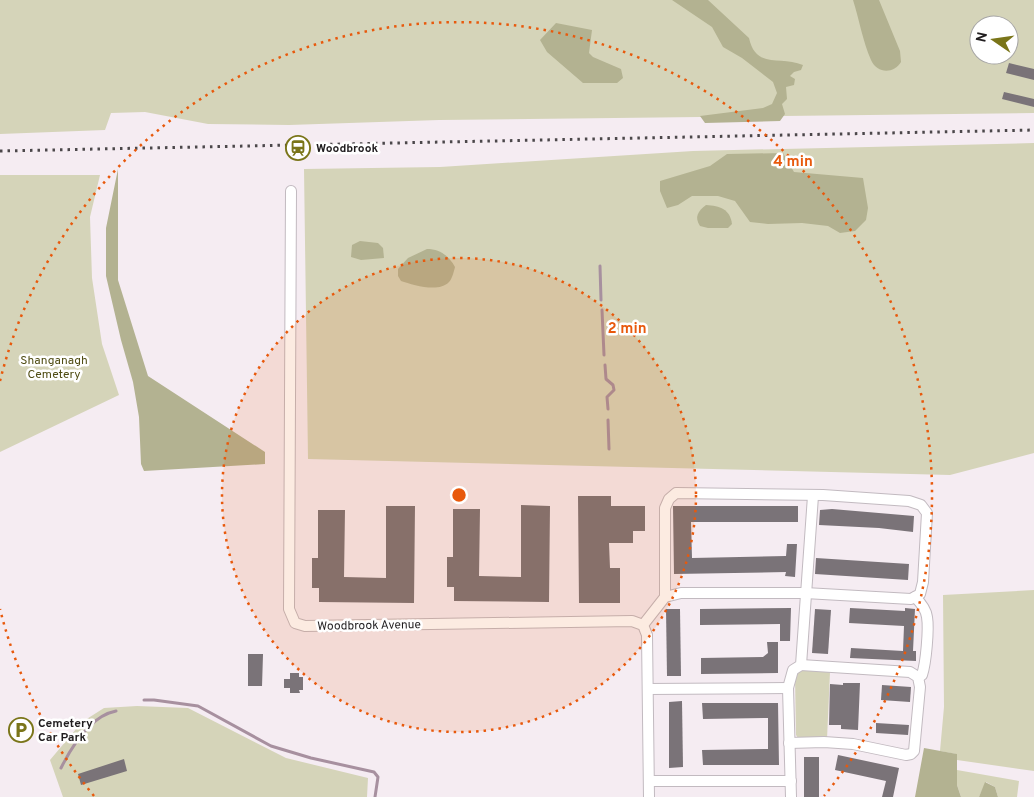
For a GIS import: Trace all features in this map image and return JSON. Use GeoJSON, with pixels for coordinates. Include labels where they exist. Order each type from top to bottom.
{"type":"FeatureCollection","features":[{"type":"Feature","properties":{"kind":"street","name":"Woodbrook Avenue"},"geometry":{"type":"LineString","coordinates":[[291,191],[289,609],[295,622],[305,626],[632,620],[643,625]]}},
{"type":"Feature","properties":{"kind":"street"},"geometry":{"type":"LineString","coordinates":[[650,797],[647,635],[643,625],[665,597],[681,593],[805,593],[911,600],[920,594],[923,582],[928,513],[921,505],[909,501],[813,496],[676,493],[669,499],[665,508],[665,597]]}},
{"type":"Feature","properties":{"kind":"street"},"geometry":{"type":"LineString","coordinates":[[801,665],[813,496]]}},
{"type":"Feature","properties":{"kind":"street"},"geometry":{"type":"LineString","coordinates":[[915,597],[922,604],[927,615],[925,665],[922,675],[918,677]]}},
{"type":"Feature","properties":{"kind":"street"},"geometry":{"type":"LineString","coordinates":[[789,743],[824,742],[853,744],[906,755],[911,754],[914,750],[920,687],[918,677],[910,672],[801,665],[792,670],[788,688],[789,743],[790,781],[791,797]]}},
{"type":"Feature","properties":{"kind":"street"},"geometry":{"type":"LineString","coordinates":[[648,689],[788,688]]}},
{"type":"Feature","properties":{"kind":"street"},"geometry":{"type":"LineString","coordinates":[[649,781],[790,781]]}},
{"type":"Feature","properties":{"kind":"green space"},"geometry":{"type":"Polygon","coordinates":[[[0,0],[1034,0],[1034,113],[439,120],[289,125],[208,124],[145,112],[111,113],[105,130],[0,134],[0,0]]]}},
{"type":"Feature","properties":{"kind":"green space"},"geometry":{"type":"Polygon","coordinates":[[[672,0],[708,0],[749,38],[752,48],[757,54],[770,60],[795,62],[803,65],[801,70],[794,72],[790,76],[795,79],[794,85],[786,87],[787,99],[782,104],[785,114],[780,121],[705,123],[700,116],[763,108],[772,104],[777,93],[773,82],[742,58],[723,47],[712,27],[672,0]]]}},
{"type":"Feature","properties":{"kind":"green space"},"geometry":{"type":"Polygon","coordinates":[[[853,0],[879,0],[900,51],[901,62],[894,69],[881,70],[871,60],[853,0]]]}},
{"type":"Feature","properties":{"kind":"green space"},"geometry":{"type":"Polygon","coordinates":[[[556,23],[592,30],[589,53],[593,57],[621,69],[623,78],[617,83],[583,83],[547,52],[540,40],[556,23]]]}},
{"type":"Feature","properties":{"kind":"green space"},"geometry":{"type":"Polygon","coordinates":[[[1034,143],[1034,453],[950,475],[308,459],[304,169],[440,167],[693,151],[1034,143]]]}},
{"type":"Feature","properties":{"kind":"green space"},"geometry":{"type":"Polygon","coordinates":[[[783,153],[794,172],[863,178],[868,208],[866,220],[855,231],[840,233],[828,226],[802,223],[768,224],[750,222],[735,201],[718,196],[692,196],[678,205],[667,208],[660,191],[660,181],[710,166],[727,154],[783,153]]]}},
{"type":"Feature","properties":{"kind":"green space"},"geometry":{"type":"Polygon","coordinates":[[[118,169],[118,280],[148,376],[265,452],[265,464],[144,471],[141,464],[139,417],[133,382],[106,276],[106,228],[118,169]]]}},
{"type":"Feature","properties":{"kind":"green space","name":"Shanganagh Cemetery"},"geometry":{"type":"Polygon","coordinates":[[[0,175],[100,175],[90,217],[92,278],[102,344],[119,395],[0,452],[0,175]]]}},
{"type":"Feature","properties":{"kind":"green space"},"geometry":{"type":"Polygon","coordinates":[[[706,205],[724,209],[729,215],[732,224],[728,228],[700,226],[697,220],[698,214],[706,205]]]}},
{"type":"Feature","properties":{"kind":"green space"},"geometry":{"type":"Polygon","coordinates":[[[360,241],[378,243],[383,248],[384,258],[361,260],[351,257],[352,245],[360,241]]]}},
{"type":"Feature","properties":{"kind":"green space"},"geometry":{"type":"Polygon","coordinates":[[[427,249],[440,252],[453,263],[455,267],[449,282],[433,288],[401,281],[398,276],[398,269],[408,258],[427,249]]]}},
{"type":"Feature","properties":{"kind":"green space"},"geometry":{"type":"Polygon","coordinates":[[[1034,590],[1034,771],[957,760],[956,754],[940,751],[944,707],[943,595],[1034,590]]]}},
{"type":"Feature","properties":{"kind":"green space"},"geometry":{"type":"Polygon","coordinates":[[[801,670],[830,672],[827,739],[798,738],[796,735],[795,676],[801,670]]]}},
{"type":"Feature","properties":{"kind":"green space"},"geometry":{"type":"Polygon","coordinates":[[[137,706],[188,708],[286,758],[368,778],[367,797],[63,797],[50,760],[82,722],[104,708],[137,706]]]}},
{"type":"Feature","properties":{"kind":"green space"},"geometry":{"type":"Polygon","coordinates":[[[924,748],[957,754],[957,785],[961,797],[915,797],[924,748]]]}},
{"type":"Feature","properties":{"kind":"green space"},"geometry":{"type":"Polygon","coordinates":[[[957,770],[1019,781],[1017,797],[998,797],[995,787],[986,782],[979,797],[961,797],[957,785],[957,770]]]}},
{"type":"Feature","properties":{"kind":"green space"},"geometry":{"type":"Polygon","coordinates":[[[985,782],[995,787],[998,797],[979,797],[985,782]]]}},
{"type":"Feature","properties":{"kind":"building"},"geometry":{"type":"Polygon","coordinates":[[[1008,65],[1034,69],[1034,80],[1006,73],[1008,65]]]}},
{"type":"Feature","properties":{"kind":"building"},"geometry":{"type":"Polygon","coordinates":[[[1004,92],[1034,99],[1034,107],[1002,99],[1004,92]]]}},
{"type":"Feature","properties":{"kind":"building"},"geometry":{"type":"Polygon","coordinates":[[[578,496],[611,496],[611,506],[645,506],[645,531],[633,531],[633,543],[609,543],[610,568],[620,568],[620,603],[579,603],[578,496]]]}},
{"type":"Feature","properties":{"kind":"building"},"geometry":{"type":"Polygon","coordinates":[[[521,505],[550,506],[549,602],[454,601],[454,587],[447,587],[447,557],[453,557],[453,509],[480,509],[479,576],[521,577],[521,505]]]}},
{"type":"Feature","properties":{"kind":"building"},"geometry":{"type":"Polygon","coordinates":[[[386,506],[415,506],[414,603],[319,602],[319,588],[312,588],[312,558],[318,558],[318,510],[345,510],[344,577],[386,578],[386,506]]]}},
{"type":"Feature","properties":{"kind":"building"},"geometry":{"type":"Polygon","coordinates":[[[673,506],[798,506],[798,522],[691,522],[692,558],[786,556],[787,544],[797,544],[795,577],[785,576],[786,572],[674,574],[673,506]]]}},
{"type":"Feature","properties":{"kind":"building"},"geometry":{"type":"Polygon","coordinates":[[[832,509],[914,516],[913,532],[819,525],[820,510],[832,509]]]}},
{"type":"Feature","properties":{"kind":"building"},"geometry":{"type":"Polygon","coordinates":[[[816,558],[909,564],[908,580],[815,574],[816,558]]]}},
{"type":"Feature","properties":{"kind":"building"},"geometry":{"type":"Polygon","coordinates":[[[791,608],[790,641],[780,641],[780,624],[700,625],[700,609],[791,608]]]}},
{"type":"Feature","properties":{"kind":"building"},"geometry":{"type":"Polygon","coordinates":[[[850,608],[905,611],[905,608],[915,609],[913,651],[916,651],[916,661],[850,658],[851,648],[903,651],[904,626],[849,623],[850,608]]]}},
{"type":"Feature","properties":{"kind":"building"},"geometry":{"type":"Polygon","coordinates":[[[666,609],[680,609],[681,676],[667,676],[666,609]]]}},
{"type":"Feature","properties":{"kind":"building"},"geometry":{"type":"Polygon","coordinates":[[[815,609],[831,610],[828,654],[812,653],[815,609]]]}},
{"type":"Feature","properties":{"kind":"building"},"geometry":{"type":"Polygon","coordinates":[[[767,642],[778,642],[778,673],[701,674],[701,658],[763,657],[768,653],[767,642]]]}},
{"type":"Feature","properties":{"kind":"building"},"geometry":{"type":"Polygon","coordinates":[[[248,654],[263,654],[262,686],[248,686],[248,654]]]}},
{"type":"Feature","properties":{"kind":"building"},"geometry":{"type":"Polygon","coordinates":[[[290,673],[299,673],[299,677],[303,677],[303,690],[299,690],[300,693],[290,693],[290,688],[284,688],[284,679],[290,679],[290,673]]]}},
{"type":"Feature","properties":{"kind":"building"},"geometry":{"type":"Polygon","coordinates":[[[843,683],[860,683],[858,730],[841,729],[841,725],[829,725],[830,684],[843,685],[843,683]]]}},
{"type":"Feature","properties":{"kind":"building"},"geometry":{"type":"Polygon","coordinates":[[[882,685],[911,687],[910,702],[881,700],[882,685]]]}},
{"type":"Feature","properties":{"kind":"building"},"geometry":{"type":"Polygon","coordinates":[[[682,701],[683,767],[669,768],[669,702],[682,701]]]}},
{"type":"Feature","properties":{"kind":"building"},"geometry":{"type":"Polygon","coordinates":[[[702,703],[778,703],[779,765],[703,765],[702,750],[768,749],[768,718],[703,719],[702,703]]]}},
{"type":"Feature","properties":{"kind":"building"},"geometry":{"type":"Polygon","coordinates":[[[876,723],[909,725],[908,735],[876,733],[876,723]]]}},
{"type":"Feature","properties":{"kind":"building"},"geometry":{"type":"Polygon","coordinates":[[[838,755],[899,768],[893,797],[882,797],[886,781],[835,770],[838,755]]]}},
{"type":"Feature","properties":{"kind":"building"},"geometry":{"type":"Polygon","coordinates":[[[804,757],[819,757],[819,797],[804,797],[804,757]]]}},
{"type":"Feature","properties":{"kind":"building"},"geometry":{"type":"Polygon","coordinates":[[[124,759],[127,771],[81,785],[78,774],[124,759]]]}},
{"type":"Feature","properties":{"kind":"waterway"},"geometry":{"type":"LineString","coordinates":[[600,266],[601,300]]}},
{"type":"Feature","properties":{"kind":"waterway"},"geometry":{"type":"LineString","coordinates":[[602,310],[604,355]]}},
{"type":"Feature","properties":{"kind":"waterway"},"geometry":{"type":"LineString","coordinates":[[605,365],[606,379],[613,385],[614,390],[607,397],[608,409]]}},
{"type":"Feature","properties":{"kind":"waterway"},"geometry":{"type":"LineString","coordinates":[[608,420],[609,449]]}},
{"type":"Feature","properties":{"kind":"waterway"},"geometry":{"type":"LineString","coordinates":[[144,700],[198,706],[271,746],[311,758],[374,772],[378,777],[375,797]]}},
{"type":"Feature","properties":{"kind":"waterway"},"geometry":{"type":"LineString","coordinates":[[61,768],[76,742],[90,725],[107,714],[116,711]]}},
{"type":"Feature","properties":{"kind":"railway"},"geometry":{"type":"LineString","coordinates":[[0,151],[1034,130]]}},
{"type":"Feature","properties":{"kind":"place","name":"Woodbrook"},"geometry":{"type":"Point","coordinates":[298,148]}},
{"type":"Feature","properties":{"kind":"place","name":"Cemetery Car Park"},"geometry":{"type":"Point","coordinates":[21,730]}}]}
